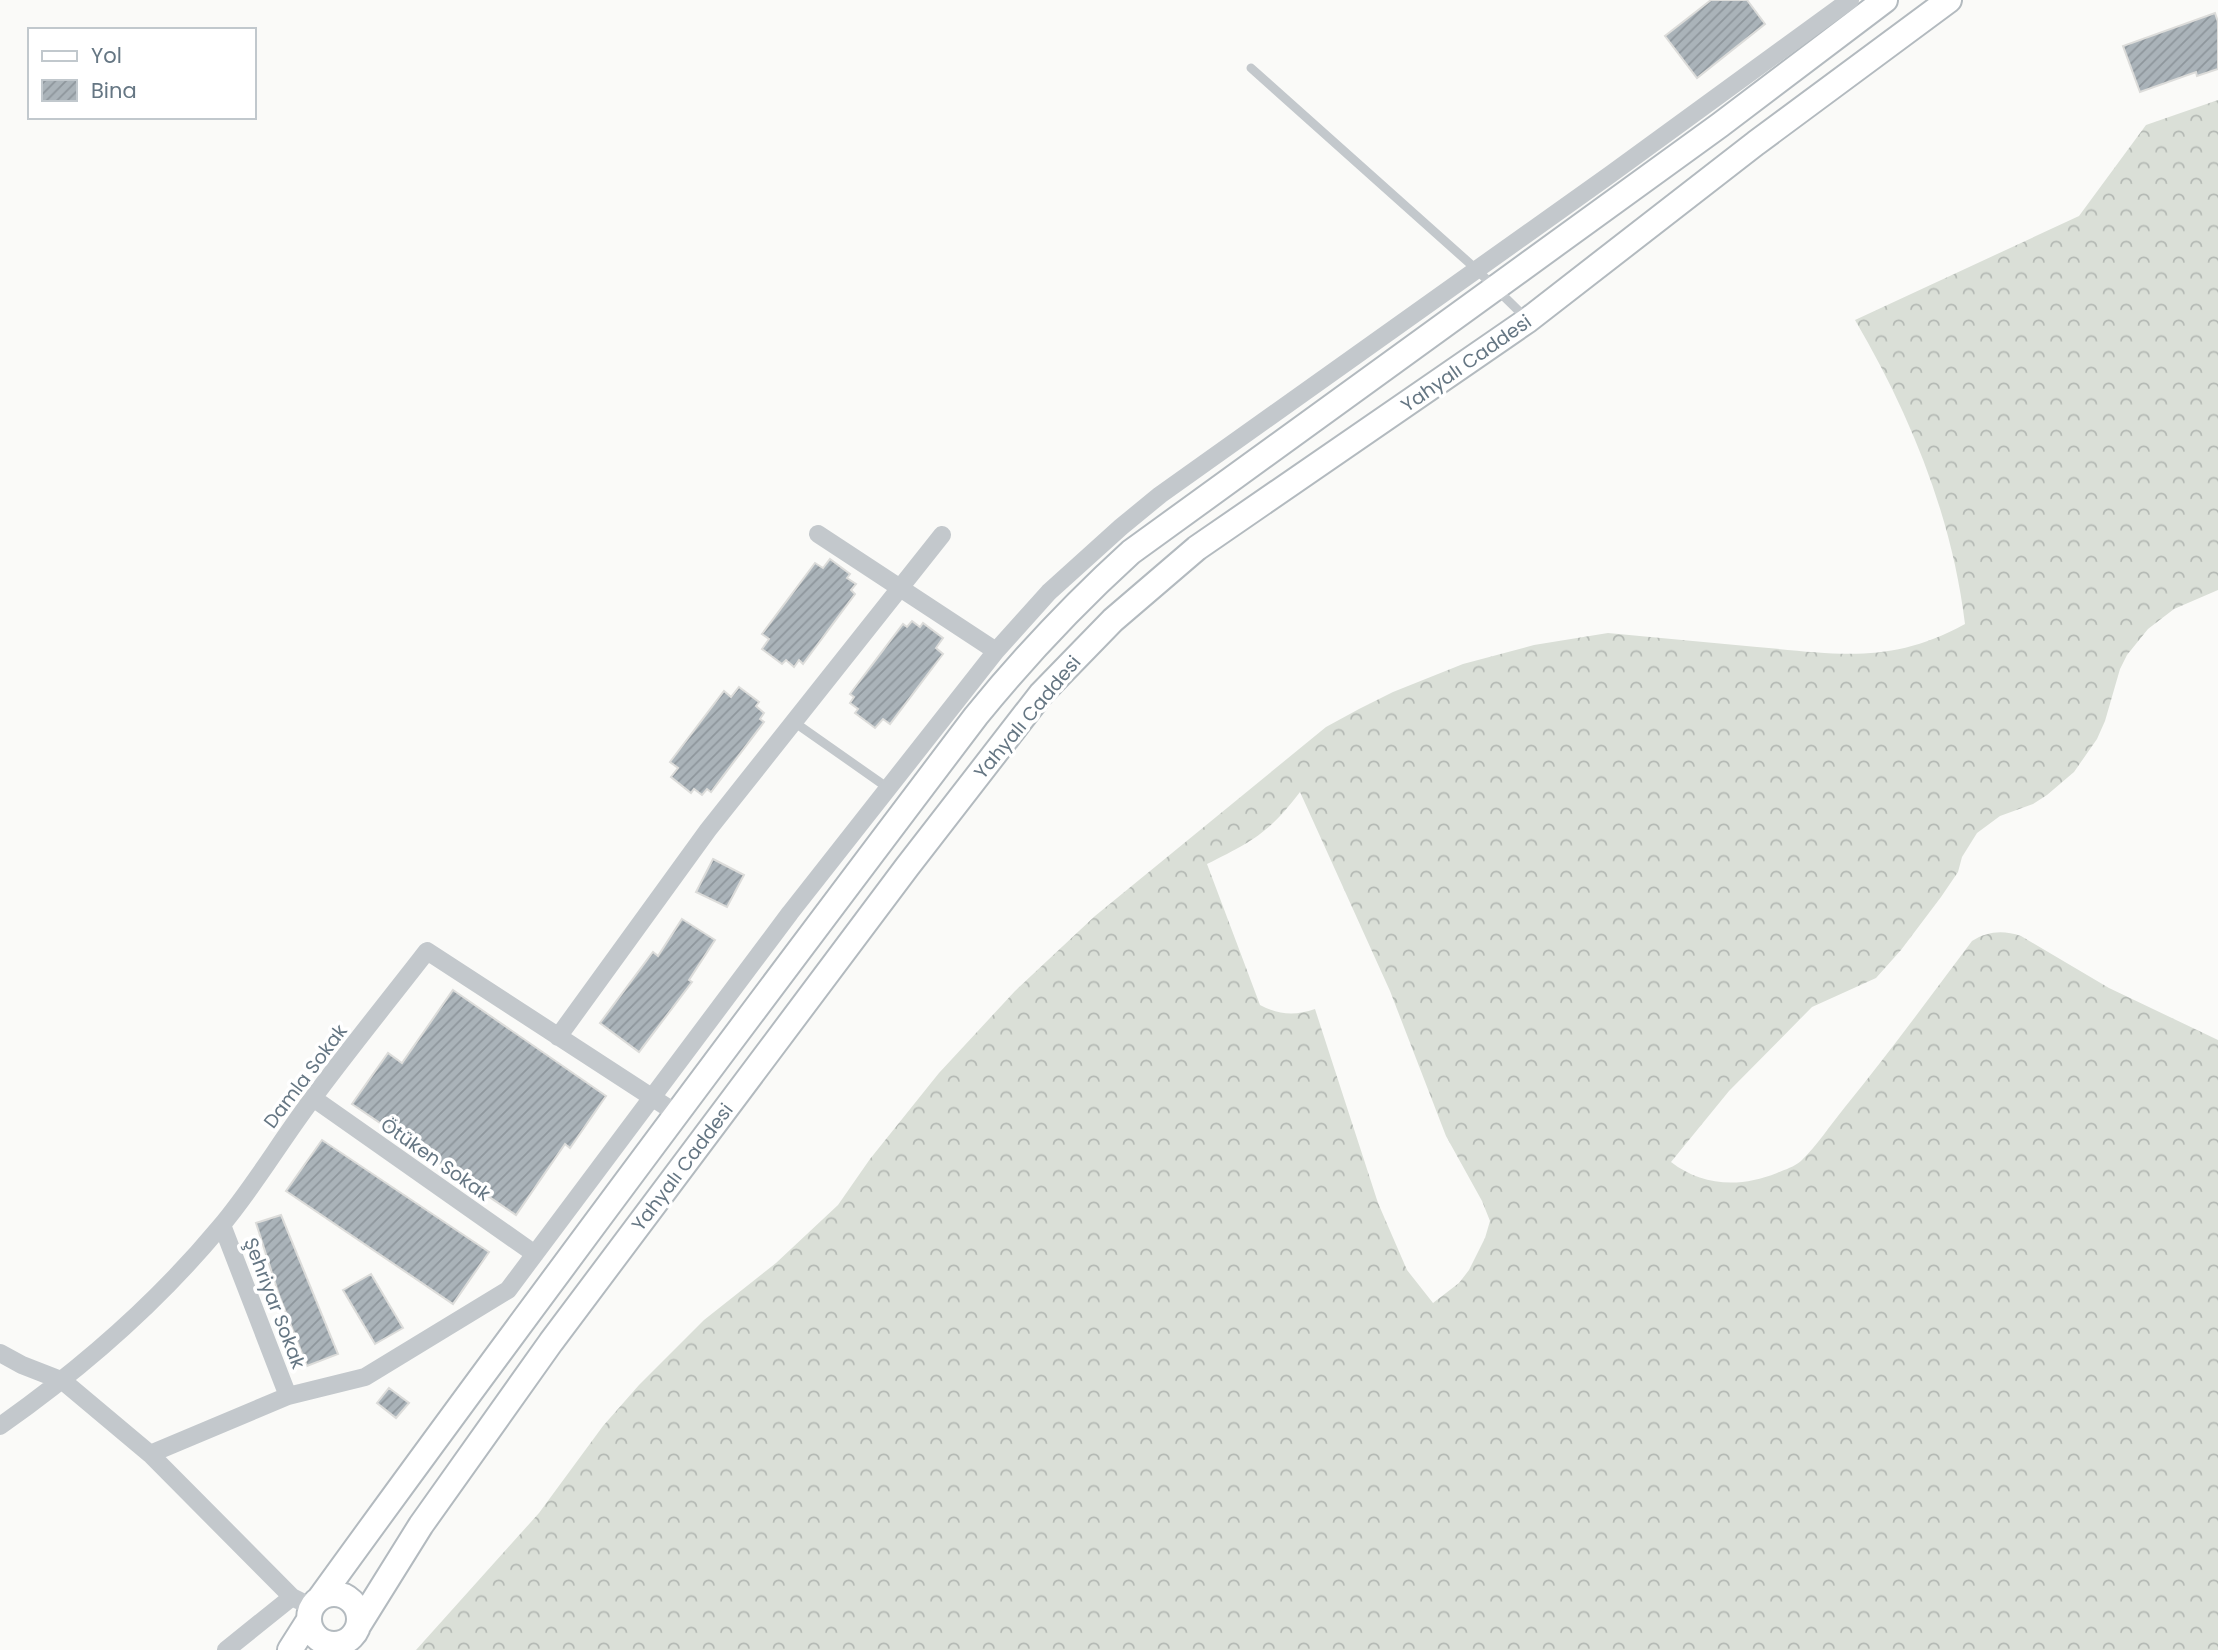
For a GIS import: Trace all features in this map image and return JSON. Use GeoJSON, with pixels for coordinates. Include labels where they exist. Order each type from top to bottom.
{"type":"FeatureCollection","features":[{"type":"Feature","properties":{"kind":"main road","name":"Yahyalı Caddesi"},"geometry":{"type":"LineString","coordinates":[[290,1650],[308,1605],[676,1113],[976,716],[1065,614],[1131,552],[1720,125],[1885,0]]}},
{"type":"Feature","properties":{"kind":"main road","name":"Yahyalı Caddesi"},"geometry":{"type":"LineString","coordinates":[[349,1638],[421,1525],[551,1342],[907,867],[1041,694],[1113,621],[1197,548],[1528,320],[1756,143],[1950,0]]}},
{"type":"Feature","properties":{"kind":"main road"},"geometry":{"type":"LineString","coordinates":[[337,1594],[345,1596],[357,1609],[349,1638],[340,1643],[323,1641],[311,1628],[308,1605],[337,1594]]}},
{"type":"Feature","properties":{"kind":"street"},"geometry":{"type":"LineString","coordinates":[[150,1454],[288,1396],[365,1377],[508,1290],[790,914],[996,651],[1049,592],[1131,519],[1201,466],[1850,0]]}},
{"type":"Feature","properties":{"kind":"street"},"geometry":{"type":"LineString","coordinates":[[818,534],[996,651]]}},
{"type":"Feature","properties":{"kind":"street"},"geometry":{"type":"LineString","coordinates":[[558,1037],[708,831],[942,535]]}},
{"type":"Feature","properties":{"kind":"street","name":"Damla Sokak"},"geometry":{"type":"LineString","coordinates":[[0,1426],[63,1381],[150,1303],[222,1225],[313,1098],[427,951],[676,1113]]}},
{"type":"Feature","properties":{"kind":"street","name":"Ötüken Sokak"},"geometry":{"type":"LineString","coordinates":[[313,1098],[535,1254]]}},
{"type":"Feature","properties":{"kind":"street","name":"Şehriyar Sokak"},"geometry":{"type":"LineString","coordinates":[[222,1225],[288,1396]]}},
{"type":"Feature","properties":{"kind":"street"},"geometry":{"type":"LineString","coordinates":[[0,1353],[22,1366],[63,1381],[150,1454],[308,1605],[226,1650]]}},
{"type":"Feature","properties":{"kind":"lane"},"geometry":{"type":"LineString","coordinates":[[1251,68],[1476,269],[1528,320]]}},
{"type":"Feature","properties":{"kind":"lane"},"geometry":{"type":"LineString","coordinates":[[794,722],[888,788]]}},
{"type":"Feature","properties":{"kind":"green space"},"geometry":{"type":"Polygon","coordinates":[[[2218,100],[2218,590],[2174,609],[2148,629],[2127,655],[2097,739],[2074,772],[2033,804],[2000,816],[1977,833],[1962,857],[1958,872],[1941,897],[1876,978],[1812,1007],[1729,1091],[1671,1162],[1695,1176],[1722,1182],[1763,1178],[1798,1163],[1878,1066],[1972,941],[1990,933],[2002,932],[2021,936],[2109,988],[2218,1040],[2218,1650],[416,1650],[539,1513],[603,1426],[639,1385],[704,1320],[776,1263],[838,1205],[870,1159],[939,1073],[1015,991],[1095,916],[1326,727],[1393,692],[1463,664],[1534,645],[1608,633],[1813,652],[1863,654],[1912,646],[1965,624],[1950,544],[1926,467],[1894,392],[1855,320],[2079,216],[2146,125],[2218,100]],[[1300,792],[1269,827],[1207,864],[1260,1005],[1287,1013],[1315,1009],[1378,1203],[1407,1270],[1433,1303],[1459,1283],[1469,1270],[1485,1238],[1490,1221],[1446,1136],[1390,991],[1300,792]]]}},
{"type":"Feature","properties":{"kind":"building"},"geometry":{"type":"Polygon","coordinates":[[[1711,0],[1747,0],[1765,24],[1697,78],[1665,36],[1711,0]]]}},
{"type":"Feature","properties":{"kind":"building"},"geometry":{"type":"Polygon","coordinates":[[[2215,13],[2218,22],[2218,69],[2197,76],[2196,72],[2140,92],[2123,46],[2215,13]]]}},
{"type":"Feature","properties":{"kind":"building"},"geometry":{"type":"Polygon","coordinates":[[[830,559],[850,574],[847,578],[856,584],[851,590],[855,594],[803,664],[799,660],[794,667],[786,660],[782,664],[762,649],[769,639],[762,634],[815,563],[823,568],[830,559]]]}},
{"type":"Feature","properties":{"kind":"building"},"geometry":{"type":"Polygon","coordinates":[[[912,621],[920,627],[923,623],[943,638],[936,648],[943,654],[890,724],[883,719],[875,728],[855,713],[858,709],[850,703],[854,697],[850,694],[903,624],[907,627],[912,621]]]}},
{"type":"Feature","properties":{"kind":"building"},"geometry":{"type":"Polygon","coordinates":[[[739,687],[759,702],[756,706],[764,713],[760,719],[764,722],[711,792],[707,789],[702,795],[694,789],[691,793],[671,777],[678,768],[670,762],[724,691],[731,697],[739,687]]]}},
{"type":"Feature","properties":{"kind":"building"},"geometry":{"type":"Polygon","coordinates":[[[713,859],[744,875],[727,907],[696,892],[713,859]]]}},
{"type":"Feature","properties":{"kind":"building"},"geometry":{"type":"Polygon","coordinates":[[[682,919],[715,940],[689,980],[692,982],[639,1052],[600,1023],[653,952],[658,956],[682,919]]]}},
{"type":"Feature","properties":{"kind":"building"},"geometry":{"type":"Polygon","coordinates":[[[453,990],[606,1096],[570,1148],[565,1144],[516,1215],[352,1104],[388,1053],[402,1063],[453,990]]]}},
{"type":"Feature","properties":{"kind":"building"},"geometry":{"type":"Polygon","coordinates":[[[322,1140],[489,1252],[453,1304],[286,1191],[322,1140]]]}},
{"type":"Feature","properties":{"kind":"building"},"geometry":{"type":"Polygon","coordinates":[[[281,1215],[338,1354],[307,1366],[279,1295],[256,1223],[281,1215]]]}},
{"type":"Feature","properties":{"kind":"building"},"geometry":{"type":"Polygon","coordinates":[[[371,1274],[403,1328],[375,1344],[343,1290],[371,1274]]]}},
{"type":"Feature","properties":{"kind":"building"},"geometry":{"type":"Polygon","coordinates":[[[389,1388],[409,1403],[396,1418],[377,1403],[389,1388]]]}}]}
